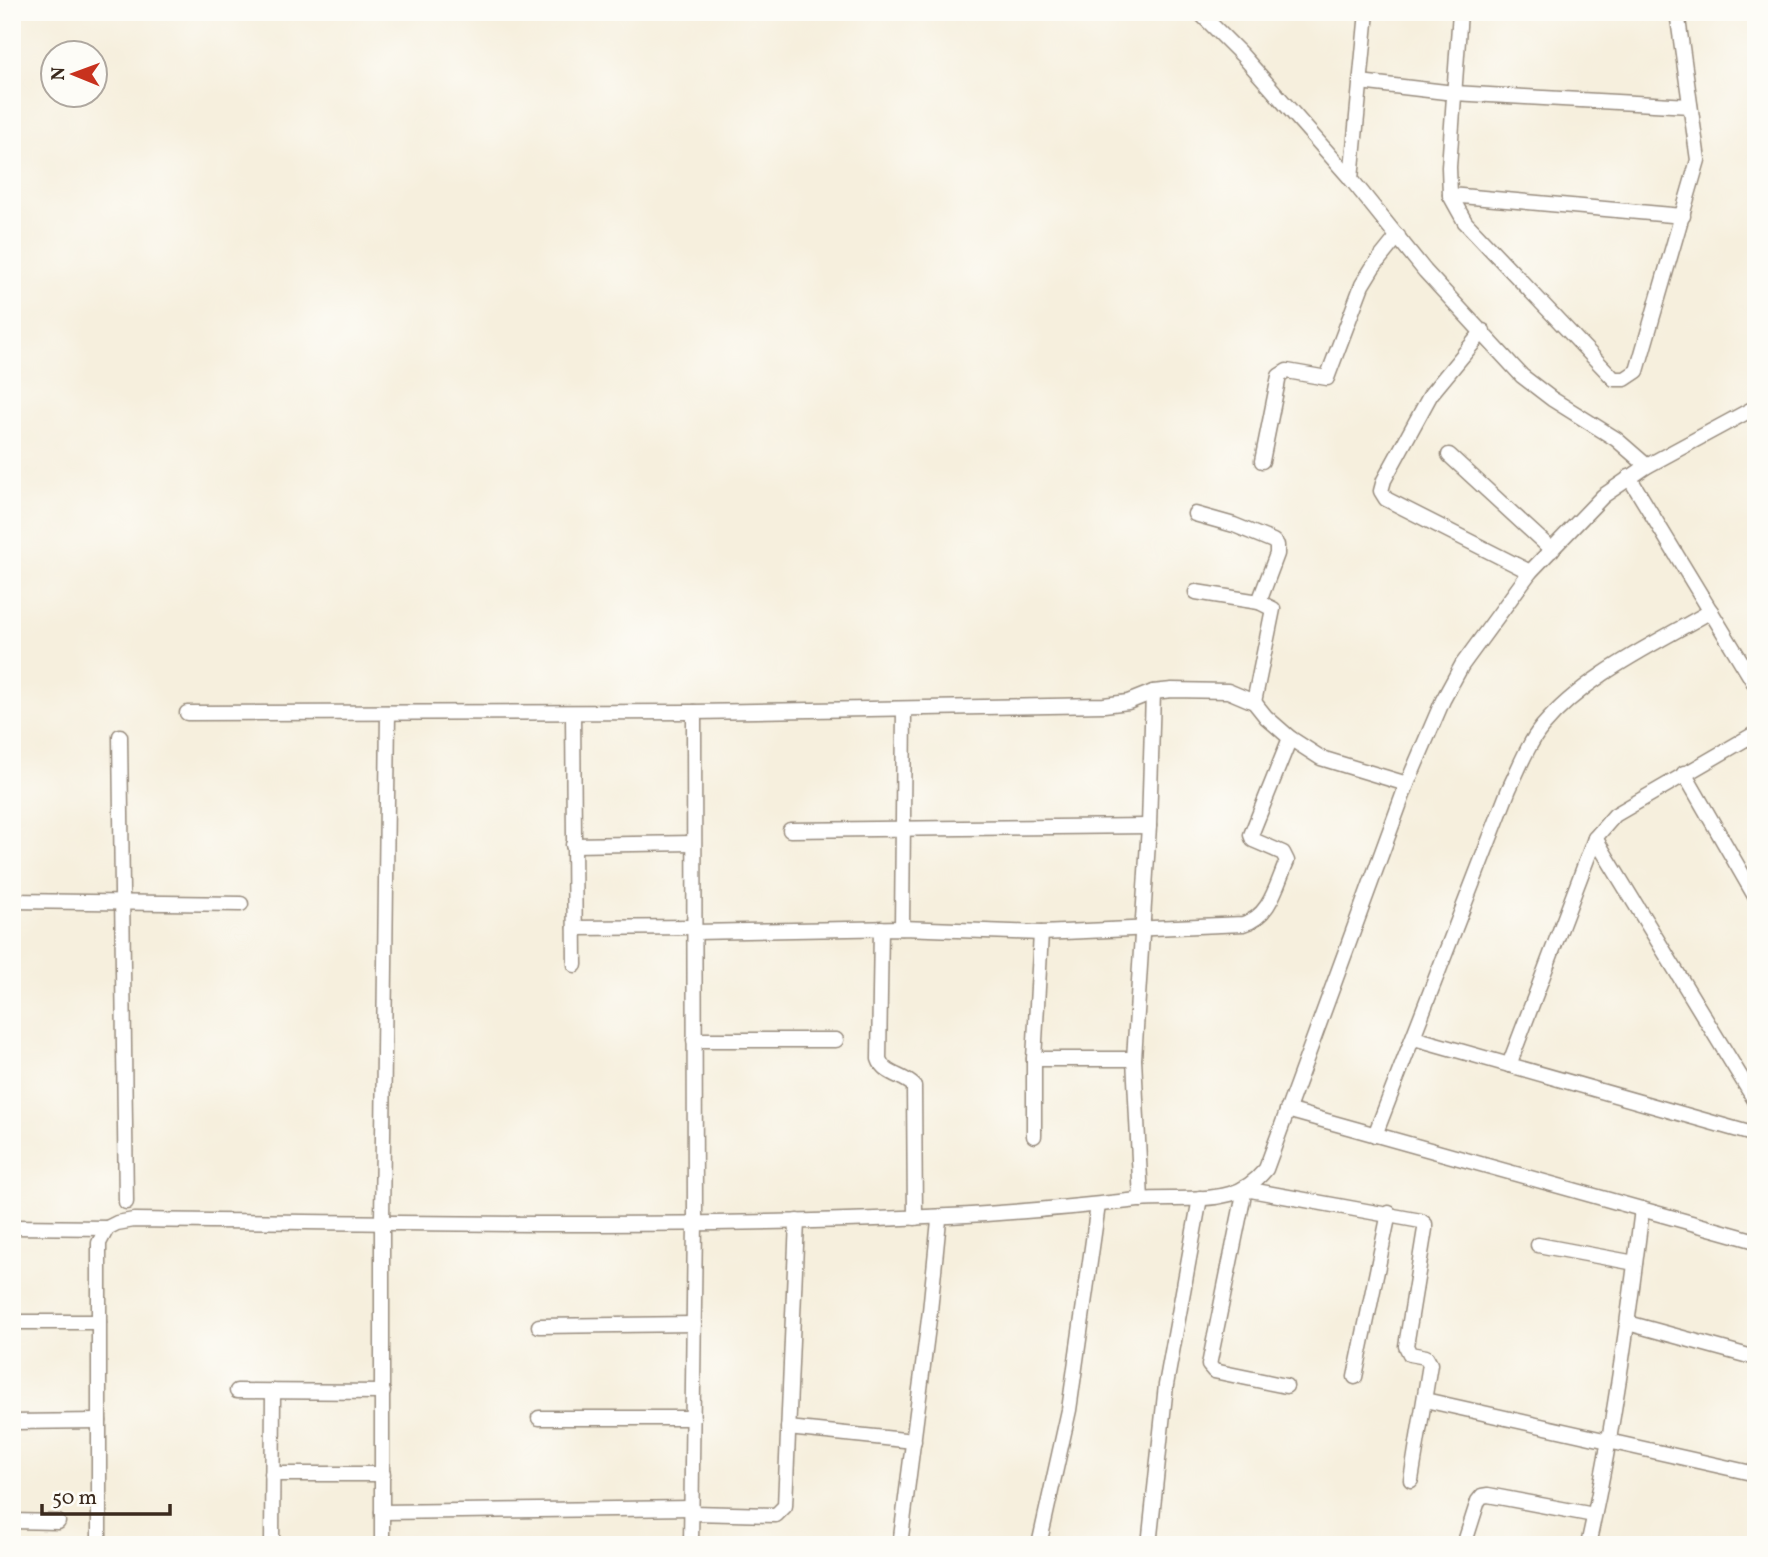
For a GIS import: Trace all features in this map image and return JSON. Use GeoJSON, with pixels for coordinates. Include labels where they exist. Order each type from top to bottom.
{"type":"FeatureCollection","features":[{"type":"Feature","properties":{"kind":"street"},"geometry":{"type":"LineString","coordinates":[[1199,12],[1242,55],[1351,179],[1425,271],[1522,376],[1552,399],[1616,439],[1647,466]]}},
{"type":"Feature","properties":{"kind":"street"},"geometry":{"type":"LineString","coordinates":[[1351,179],[1367,12]]}},
{"type":"Feature","properties":{"kind":"street"},"geometry":{"type":"LineString","coordinates":[[1460,12],[1449,167],[1450,195],[1465,222],[1614,379],[1625,379],[1637,371],[1698,160],[1677,12]]}},
{"type":"Feature","properties":{"kind":"street"},"geometry":{"type":"LineString","coordinates":[[1360,82],[1454,93],[1690,106]]}},
{"type":"Feature","properties":{"kind":"street"},"geometry":{"type":"LineString","coordinates":[[1450,195],[1683,216]]}},
{"type":"Feature","properties":{"kind":"street"},"geometry":{"type":"LineString","coordinates":[[1262,461],[1279,376],[1287,371],[1327,378],[1362,285],[1398,236]]}},
{"type":"Feature","properties":{"kind":"street"},"geometry":{"type":"LineString","coordinates":[[1483,331],[1431,394],[1384,480],[1381,491],[1386,499],[1530,572]]}},
{"type":"Feature","properties":{"kind":"street"},"geometry":{"type":"LineString","coordinates":[[12,1227],[107,1228],[134,1220],[382,1223],[915,1218],[1224,1196],[1245,1189],[1258,1179],[1266,1168],[1407,784],[1443,700],[1462,664],[1530,572],[1603,496],[1647,466],[1756,407]]}},
{"type":"Feature","properties":{"kind":"street"},"geometry":{"type":"LineString","coordinates":[[1450,455],[1552,550]]}},
{"type":"Feature","properties":{"kind":"street"},"geometry":{"type":"LineString","coordinates":[[1629,477],[1756,686]]}},
{"type":"Feature","properties":{"kind":"street"},"geometry":{"type":"LineString","coordinates":[[1195,514],[1234,525],[1277,545],[1278,554],[1259,602]]}},
{"type":"Feature","properties":{"kind":"street"},"geometry":{"type":"LineString","coordinates":[[1196,592],[1259,602],[1273,610],[1274,616],[1254,702]]}},
{"type":"Feature","properties":{"kind":"street"},"geometry":{"type":"LineString","coordinates":[[1375,1135],[1509,789],[1541,729],[1566,701],[1613,669],[1711,611]]}},
{"type":"Feature","properties":{"kind":"street"},"geometry":{"type":"LineString","coordinates":[[187,713],[694,712],[1104,705],[1128,702],[1153,692],[1201,689],[1227,691],[1254,702],[1266,717],[1290,738],[1321,758],[1407,784]]}},
{"type":"Feature","properties":{"kind":"street"},"geometry":{"type":"LineString","coordinates":[[1141,1200],[1134,1059],[1149,825],[1153,692]]}},
{"type":"Feature","properties":{"kind":"street"},"geometry":{"type":"LineString","coordinates":[[902,928],[904,709]]}},
{"type":"Feature","properties":{"kind":"street"},"geometry":{"type":"LineString","coordinates":[[691,1545],[695,1222],[694,712]]}},
{"type":"Feature","properties":{"kind":"street"},"geometry":{"type":"LineString","coordinates":[[382,1545],[382,1223],[388,713]]}},
{"type":"Feature","properties":{"kind":"street"},"geometry":{"type":"LineString","coordinates":[[572,713],[575,965]]}},
{"type":"Feature","properties":{"kind":"street"},"geometry":{"type":"LineString","coordinates":[[1509,1065],[1595,838],[1615,815],[1756,733]]}},
{"type":"Feature","properties":{"kind":"street"},"geometry":{"type":"LineString","coordinates":[[120,736],[126,1202]]}},
{"type":"Feature","properties":{"kind":"street"},"geometry":{"type":"LineString","coordinates":[[575,928],[902,928],[1041,933],[1242,924],[1256,920],[1264,912],[1287,861],[1286,856],[1253,840],[1251,835],[1290,738]]}},
{"type":"Feature","properties":{"kind":"street"},"geometry":{"type":"LineString","coordinates":[[1684,773],[1756,898]]}},
{"type":"Feature","properties":{"kind":"street"},"geometry":{"type":"LineString","coordinates":[[790,830],[1149,825]]}},
{"type":"Feature","properties":{"kind":"street"},"geometry":{"type":"LineString","coordinates":[[1595,838],[1756,1102]]}},
{"type":"Feature","properties":{"kind":"street"},"geometry":{"type":"LineString","coordinates":[[573,845],[693,842]]}},
{"type":"Feature","properties":{"kind":"street"},"geometry":{"type":"LineString","coordinates":[[12,901],[241,904]]}},
{"type":"Feature","properties":{"kind":"street"},"geometry":{"type":"LineString","coordinates":[[881,928],[879,1059],[881,1066],[909,1080],[914,1086],[915,1218]]}},
{"type":"Feature","properties":{"kind":"street"},"geometry":{"type":"LineString","coordinates":[[1034,1136],[1034,1059],[1041,933]]}},
{"type":"Feature","properties":{"kind":"street"},"geometry":{"type":"LineString","coordinates":[[1414,1038],[1756,1135]]}},
{"type":"Feature","properties":{"kind":"street"},"geometry":{"type":"LineString","coordinates":[[694,1040],[836,1040]]}},
{"type":"Feature","properties":{"kind":"street"},"geometry":{"type":"LineString","coordinates":[[1034,1059],[1134,1059]]}},
{"type":"Feature","properties":{"kind":"street"},"geometry":{"type":"LineString","coordinates":[[1287,1111],[1756,1241]]}},
{"type":"Feature","properties":{"kind":"street"},"geometry":{"type":"LineString","coordinates":[[1245,1189],[1389,1213],[1425,1224],[1406,1346],[1410,1354],[1429,1360],[1411,1480]]}},
{"type":"Feature","properties":{"kind":"street"},"geometry":{"type":"LineString","coordinates":[[1245,1189],[1209,1364],[1214,1371],[1286,1386]]}},
{"type":"Feature","properties":{"kind":"street"},"geometry":{"type":"LineString","coordinates":[[1149,1545],[1166,1385],[1199,1198]]}},
{"type":"Feature","properties":{"kind":"street"},"geometry":{"type":"LineString","coordinates":[[1039,1545],[1069,1410],[1098,1205]]}},
{"type":"Feature","properties":{"kind":"street"},"geometry":{"type":"LineString","coordinates":[[1588,1545],[1609,1442],[1628,1323],[1642,1209]]}},
{"type":"Feature","properties":{"kind":"street"},"geometry":{"type":"LineString","coordinates":[[1355,1377],[1389,1213]]}},
{"type":"Feature","properties":{"kind":"street"},"geometry":{"type":"LineString","coordinates":[[900,1545],[939,1220]]}},
{"type":"Feature","properties":{"kind":"street"},"geometry":{"type":"LineString","coordinates":[[382,1512],[692,1511],[776,1515],[782,1511],[785,1506],[797,1221]]}},
{"type":"Feature","properties":{"kind":"street"},"geometry":{"type":"LineString","coordinates":[[99,1545],[99,1243],[107,1228]]}},
{"type":"Feature","properties":{"kind":"street"},"geometry":{"type":"LineString","coordinates":[[1538,1245],[1635,1263]]}},
{"type":"Feature","properties":{"kind":"street"},"geometry":{"type":"LineString","coordinates":[[12,1322],[99,1322]]}},
{"type":"Feature","properties":{"kind":"street"},"geometry":{"type":"LineString","coordinates":[[1628,1323],[1756,1358]]}},
{"type":"Feature","properties":{"kind":"street"},"geometry":{"type":"LineString","coordinates":[[539,1326],[694,1324]]}},
{"type":"Feature","properties":{"kind":"street"},"geometry":{"type":"LineString","coordinates":[[237,1391],[383,1392]]}},
{"type":"Feature","properties":{"kind":"street"},"geometry":{"type":"LineString","coordinates":[[272,1545],[273,1391]]}},
{"type":"Feature","properties":{"kind":"street"},"geometry":{"type":"LineString","coordinates":[[1425,1400],[1756,1474]]}},
{"type":"Feature","properties":{"kind":"street"},"geometry":{"type":"LineString","coordinates":[[538,1418],[693,1418]]}},
{"type":"Feature","properties":{"kind":"street"},"geometry":{"type":"LineString","coordinates":[[12,1422],[99,1421]]}},
{"type":"Feature","properties":{"kind":"street"},"geometry":{"type":"LineString","coordinates":[[788,1428],[914,1441]]}},
{"type":"Feature","properties":{"kind":"street"},"geometry":{"type":"LineString","coordinates":[[272,1474],[383,1475]]}},
{"type":"Feature","properties":{"kind":"street"},"geometry":{"type":"LineString","coordinates":[[1464,1545],[1482,1496],[1594,1515]]}},
{"type":"Feature","properties":{"kind":"street"},"geometry":{"type":"LineString","coordinates":[[12,1521],[58,1522]]}}]}
